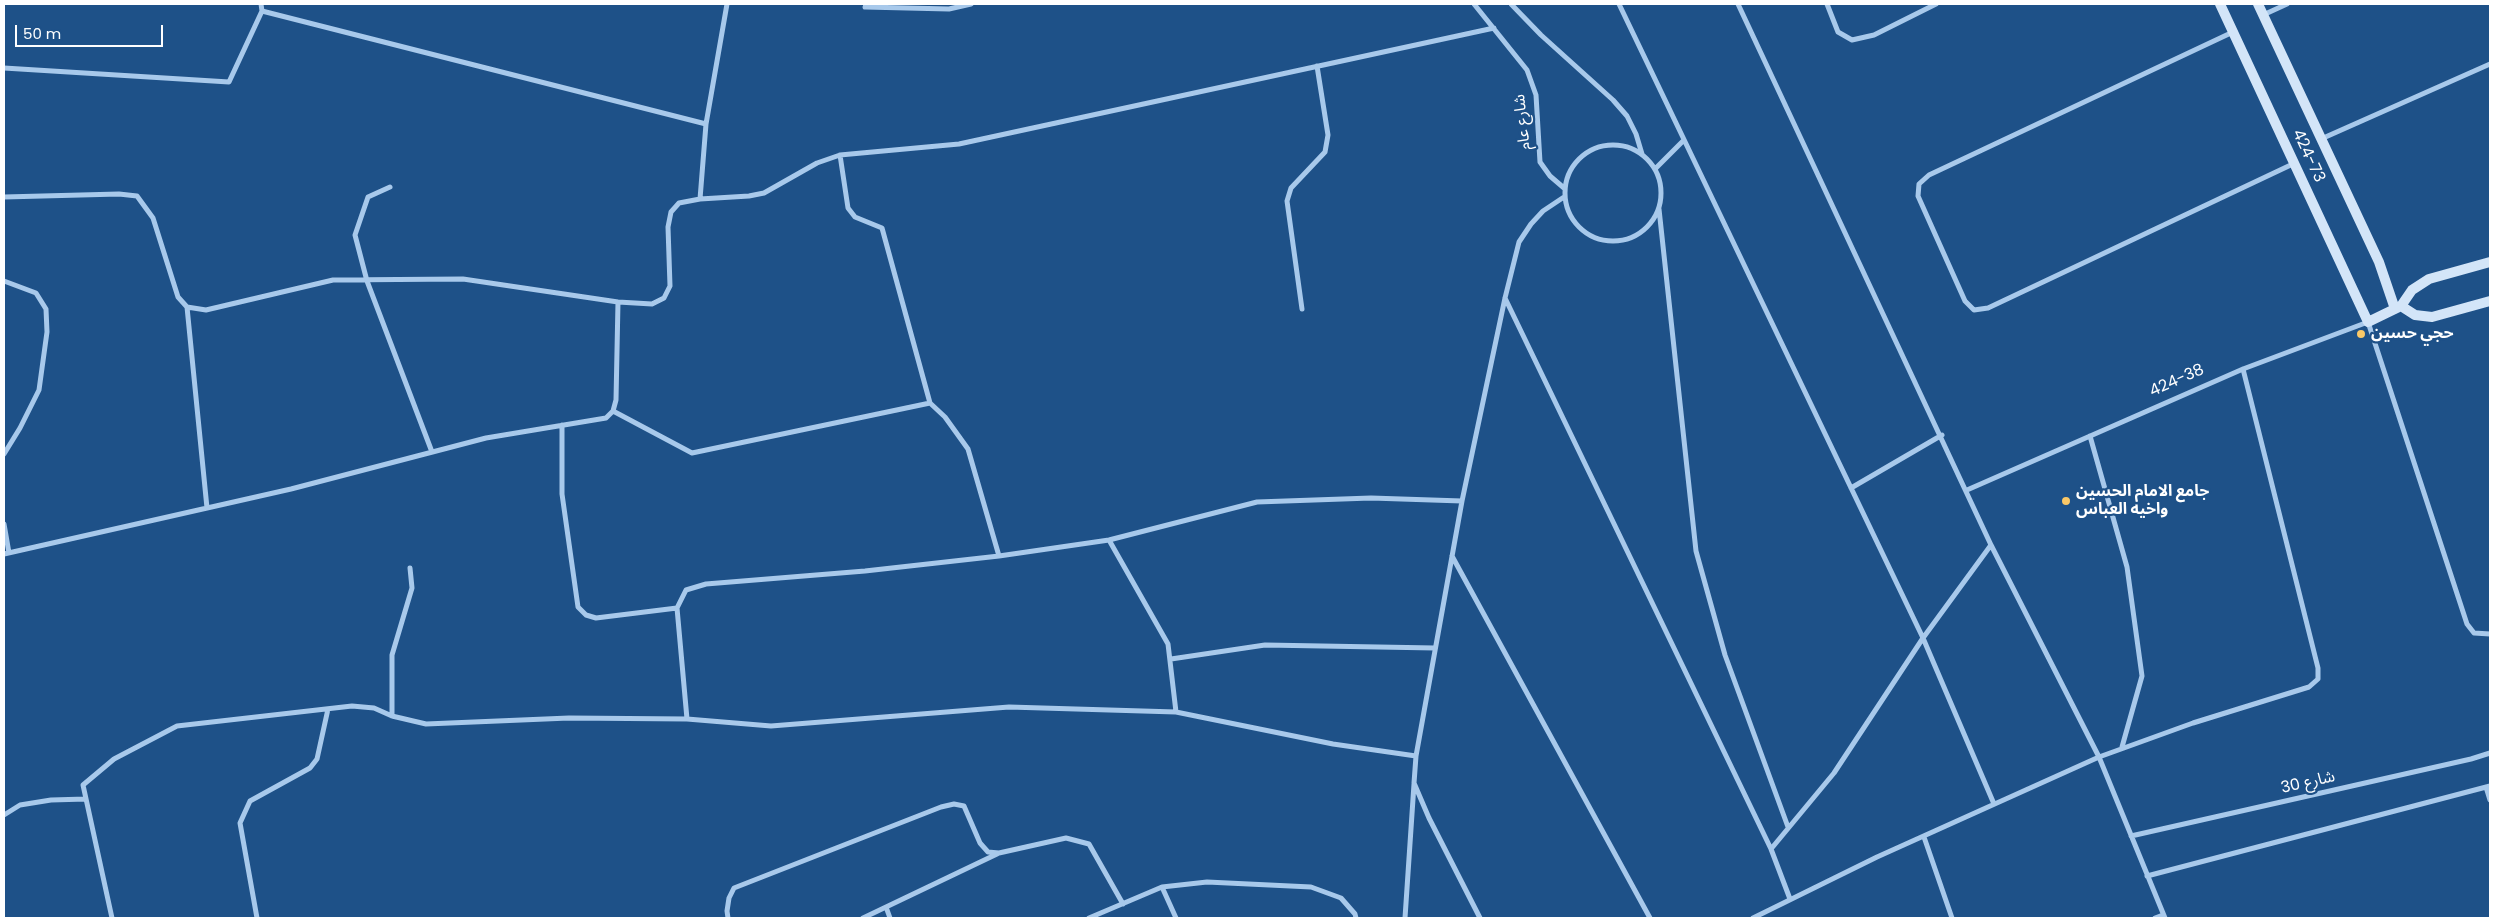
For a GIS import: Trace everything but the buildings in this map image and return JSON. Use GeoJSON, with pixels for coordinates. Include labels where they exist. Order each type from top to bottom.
{"type":"FeatureCollection","features":[{"type":"Feature","properties":{"kind":"street"},"geometry":{"type":"LineString","coordinates":[[4,68],[229,82],[262,11],[261,4]]}},
{"type":"Feature","properties":{"kind":"street"},"geometry":{"type":"LineString","coordinates":[[700,200],[706,124],[727,4]]}},
{"type":"Feature","properties":{"kind":"street"},"geometry":{"type":"LineString","coordinates":[[865,7],[949,9],[971,4]]}},
{"type":"Feature","properties":{"kind":"street","name":"شارع عام"},"geometry":{"type":"LineString","coordinates":[[1474,4],[1527,70],[1536,95],[1540,162],[1550,176],[1564,188]]}},
{"type":"Feature","properties":{"kind":"street"},"geometry":{"type":"LineString","coordinates":[[1511,4],[1541,36],[1613,100],[1630,122],[1642,154]]}},
{"type":"Feature","properties":{"kind":"street"},"geometry":{"type":"LineString","coordinates":[[1619,4],[1924,638],[1994,804]]}},
{"type":"Feature","properties":{"kind":"street"},"geometry":{"type":"LineString","coordinates":[[1738,4],[1992,545],[2099,757],[2164,917],[2155,918]]}},
{"type":"Feature","properties":{"kind":"street"},"geometry":{"type":"LineString","coordinates":[[1827,4],[1838,32],[1852,40],[1874,36],[1936,4]]}},
{"type":"Feature","properties":{"kind":"street","name":"424-73"},"geometry":{"type":"LineString","coordinates":[[2220,4],[2368,322]]}},
{"type":"Feature","properties":{"kind":"street","name":"424-73"},"geometry":{"type":"LineString","coordinates":[[2258,4],[2379,262],[2398,308]]}},
{"type":"Feature","properties":{"kind":"street"},"geometry":{"type":"LineString","coordinates":[[2264,15],[2287,4]]}},
{"type":"Feature","properties":{"kind":"street"},"geometry":{"type":"LineString","coordinates":[[262,11],[706,124]]}},
{"type":"Feature","properties":{"kind":"street"},"geometry":{"type":"LineString","coordinates":[[187,307],[206,310],[333,280],[463,280],[618,302],[652,304],[664,298],[670,286],[668,227],[671,212],[680,203],[764,193],[817,163],[840,154],[960,144],[1494,28]]}},
{"type":"Feature","properties":{"kind":"street"},"geometry":{"type":"LineString","coordinates":[[2233,32],[1929,175],[1918,184],[1918,196],[1965,302],[1974,310],[1988,308],[2295,163]]}},
{"type":"Feature","properties":{"kind":"street"},"geometry":{"type":"LineString","coordinates":[[2321,139],[2490,64]]}},
{"type":"Feature","properties":{"kind":"street"},"geometry":{"type":"LineString","coordinates":[[1302,309],[1287,201],[1291,188],[1325,152],[1328,134],[1317,66]]}},
{"type":"Feature","properties":{"kind":"street"},"geometry":{"type":"LineString","coordinates":[[1655,169],[1684,140]]}},
{"type":"Feature","properties":{"kind":"street"},"geometry":{"type":"LineString","coordinates":[[1659,209],[1650,225],[1635,236],[1616,242],[1598,240],[1581,230],[1569,216],[1564,198],[1564,188],[1570,168],[1584,154],[1596,148],[1603,145],[1623,145],[1642,154],[1655,169],[1662,188],[1659,209],[1696,551],[1725,655],[1788,827]]}},
{"type":"Feature","properties":{"kind":"street"},"geometry":{"type":"LineString","coordinates":[[840,154],[848,208],[855,217],[882,228],[930,403],[945,416],[968,449],[999,556]]}},
{"type":"Feature","properties":{"kind":"street"},"geometry":{"type":"LineString","coordinates":[[390,187],[368,197],[355,234],[367,281],[432,452]]}},
{"type":"Feature","properties":{"kind":"street"},"geometry":{"type":"LineString","coordinates":[[4,196],[119,194],[137,196],[153,218],[178,297],[187,307],[207,508]]}},
{"type":"Feature","properties":{"kind":"street"},"geometry":{"type":"LineString","coordinates":[[1405,918],[1416,756],[1462,501],[1505,298],[1519,242],[1531,224],[1543,211],[1564,198]]}},
{"type":"Feature","properties":{"kind":"street","name":"424-38"},"geometry":{"type":"LineString","coordinates":[[1967,490],[2242,369],[2368,322],[2398,308],[2412,290],[2429,279],[2490,262]]}},
{"type":"Feature","properties":{"kind":"street"},"geometry":{"type":"LineString","coordinates":[[4,281],[36,293],[46,309],[48,332],[39,390],[20,428],[4,454]]}},
{"type":"Feature","properties":{"kind":"street"},"geometry":{"type":"LineString","coordinates":[[1505,298],[1771,849],[1790,899]]}},
{"type":"Feature","properties":{"kind":"street"},"geometry":{"type":"LineString","coordinates":[[2398,308],[2415,314],[2432,316],[2490,301]]}},
{"type":"Feature","properties":{"kind":"street"},"geometry":{"type":"LineString","coordinates":[[4,524],[6,554],[207,508],[486,438],[606,418],[613,411],[616,400],[618,302]]}},
{"type":"Feature","properties":{"kind":"street"},"geometry":{"type":"LineString","coordinates":[[2368,322],[2467,624],[2474,633],[2490,634]]}},
{"type":"Feature","properties":{"kind":"street"},"geometry":{"type":"LineString","coordinates":[[1753,918],[1994,804],[2099,757],[2309,687],[2318,679],[2318,668],[2242,369]]}},
{"type":"Feature","properties":{"kind":"street"},"geometry":{"type":"LineString","coordinates":[[613,411],[692,453],[930,403]]}},
{"type":"Feature","properties":{"kind":"street"},"geometry":{"type":"LineString","coordinates":[[562,425],[562,494],[578,607],[586,615],[596,618],[677,608]]}},
{"type":"Feature","properties":{"kind":"street"},"geometry":{"type":"LineString","coordinates":[[1851,488],[1942,435]]}},
{"type":"Feature","properties":{"kind":"street"},"geometry":{"type":"LineString","coordinates":[[2090,436],[2127,567],[2142,676],[2122,748]]}},
{"type":"Feature","properties":{"kind":"street"},"geometry":{"type":"LineString","coordinates":[[687,719],[677,608],[686,590],[706,584],[865,571],[999,556],[1109,540],[1257,502],[1371,498],[1462,501]]}},
{"type":"Feature","properties":{"kind":"street"},"geometry":{"type":"LineString","coordinates":[[1109,540],[1168,644],[1176,712]]}},
{"type":"Feature","properties":{"kind":"street"},"geometry":{"type":"LineString","coordinates":[[1771,849],[1834,773],[1924,638],[1992,545]]}},
{"type":"Feature","properties":{"kind":"street"},"geometry":{"type":"LineString","coordinates":[[1452,556],[1650,918]]}},
{"type":"Feature","properties":{"kind":"street"},"geometry":{"type":"LineString","coordinates":[[392,716],[392,655],[412,588],[410,568]]}},
{"type":"Feature","properties":{"kind":"street"},"geometry":{"type":"LineString","coordinates":[[1171,659],[1265,645],[1435,648]]}},
{"type":"Feature","properties":{"kind":"street"},"geometry":{"type":"LineString","coordinates":[[112,918],[83,785],[114,759],[177,726],[352,706],[374,708],[392,716],[426,724],[569,718],[687,719],[771,726],[1009,707],[1176,712],[1333,744],[1416,756]]}},
{"type":"Feature","properties":{"kind":"street"},"geometry":{"type":"LineString","coordinates":[[257,918],[240,823],[250,801],[310,768],[317,759],[328,709]]}},
{"type":"Feature","properties":{"kind":"street","name":"شارع 30"},"geometry":{"type":"LineString","coordinates":[[2131,836],[2471,759],[2490,753]]}},
{"type":"Feature","properties":{"kind":"street"},"geometry":{"type":"LineString","coordinates":[[1414,783],[1429,818],[1480,918]]}},
{"type":"Feature","properties":{"kind":"street"},"geometry":{"type":"LineString","coordinates":[[2147,876],[2488,787],[2490,800]]}},
{"type":"Feature","properties":{"kind":"street"},"geometry":{"type":"LineString","coordinates":[[4,815],[20,804],[51,800],[86,799]]}},
{"type":"Feature","properties":{"kind":"street"},"geometry":{"type":"LineString","coordinates":[[728,918],[729,898],[734,888],[941,806],[964,806],[980,843],[988,852],[998,853]]}},
{"type":"Feature","properties":{"kind":"street"},"geometry":{"type":"LineString","coordinates":[[1924,837],[1952,918]]}},
{"type":"Feature","properties":{"kind":"street"},"geometry":{"type":"LineString","coordinates":[[862,918],[998,853],[1066,838],[1089,844],[1123,904]]}},
{"type":"Feature","properties":{"kind":"street"},"geometry":{"type":"LineString","coordinates":[[1089,918],[1162,887],[1207,882],[1311,887],[1341,898],[1355,914],[1356,918]]}},
{"type":"Feature","properties":{"kind":"street"},"geometry":{"type":"LineString","coordinates":[[1162,887],[1176,918]]}},
{"type":"Feature","properties":{"kind":"street"},"geometry":{"type":"LineString","coordinates":[[886,907],[890,918]]}},
{"type":"Feature","properties":{"kind":"place","name":"حجي حسين"},"geometry":{"type":"Point","coordinates":[2361,334]}},
{"type":"Feature","properties":{"kind":"place","name":"جامع الامام الحسين واخيه العباس"},"geometry":{"type":"Point","coordinates":[2066,501]}}]}
